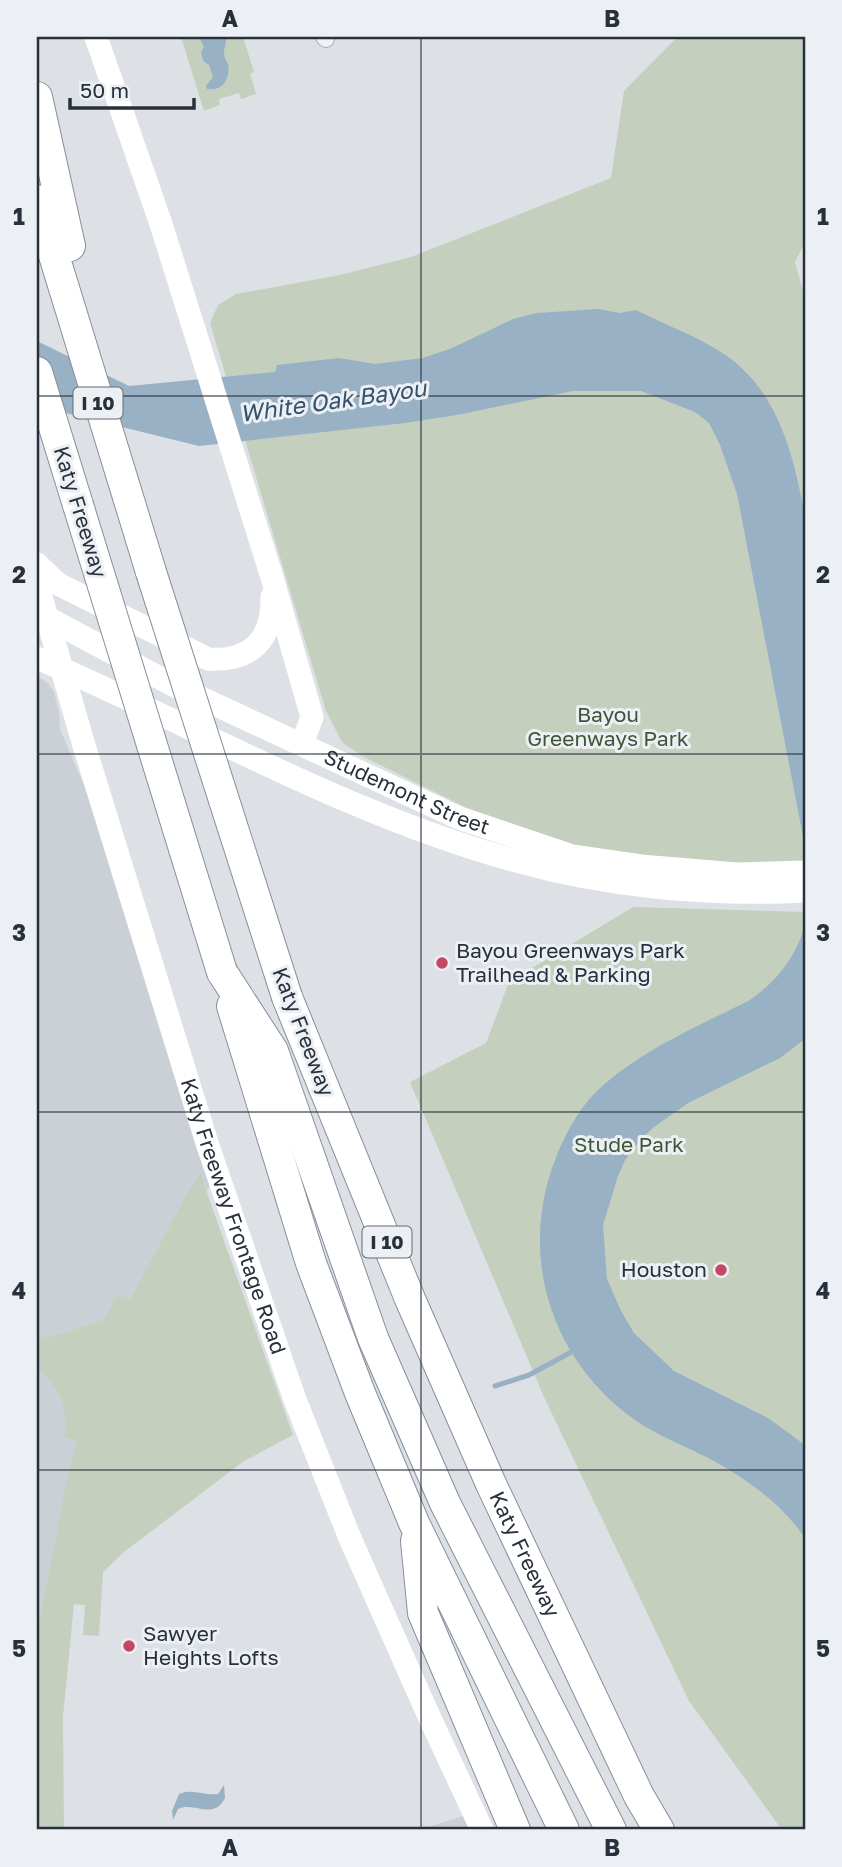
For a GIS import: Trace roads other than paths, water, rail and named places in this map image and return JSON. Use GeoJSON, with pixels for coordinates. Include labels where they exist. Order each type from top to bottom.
{"type":"FeatureCollection","features":[{"type":"Feature","properties":{"kind":"highway"},"geometry":{"type":"LineString","coordinates":[[37,97],[74,266],[69,305]]}},
{"type":"Feature","properties":{"kind":"highway","name":"Katy Freeway"},"geometry":{"type":"LineString","coordinates":[[37,200],[128,502],[287,997],[410,1299],[492,1484],[639,1796],[659,1830]]}},
{"type":"Feature","properties":{"kind":"highway","name":"Katy Freeway"},"geometry":{"type":"LineString","coordinates":[[37,372],[311,1263],[412,1520],[565,1830]]}},
{"type":"Feature","properties":{"kind":"highway"},"geometry":{"type":"LineString","coordinates":[[37,406],[78,505]]}},
{"type":"Feature","properties":{"kind":"highway"},"geometry":{"type":"LineString","coordinates":[[222,972],[273,1051],[373,1338],[513,1640],[611,1830]]}},
{"type":"Feature","properties":{"kind":"highway"},"geometry":{"type":"LineString","coordinates":[[287,997],[348,1221],[450,1500]]}},
{"type":"Feature","properties":{"kind":"highway"},"geometry":{"type":"LineString","coordinates":[[412,1520],[423,1614],[515,1830]]}},
{"type":"Feature","properties":{"kind":"main road"},"geometry":{"type":"LineString","coordinates":[[96,37],[184,297],[271,574],[312,717],[302,744],[261,762]]}},
{"type":"Feature","properties":{"kind":"main road"},"geometry":{"type":"LineString","coordinates":[[37,564],[58,584],[208,659],[218,660],[241,655],[265,636],[272,616],[271,574]]}},
{"type":"Feature","properties":{"kind":"main road","name":"Katy Freeway Frontage Road"},"geometry":{"type":"LineString","coordinates":[[37,583],[42,615],[62,669],[172,1030],[247,1261],[295,1397],[349,1536],[482,1830]]}},
{"type":"Feature","properties":{"kind":"main road","name":"Studemont Street"},"geometry":{"type":"LineString","coordinates":[[42,615],[171,684],[459,818],[572,856],[676,880],[736,874],[805,872]]}},
{"type":"Feature","properties":{"kind":"main road","name":"Studemont Street"},"geometry":{"type":"LineString","coordinates":[[37,659],[261,762],[391,818],[463,845],[531,864],[601,879],[676,880],[805,891]]}},
{"type":"Feature","properties":{"kind":"water"},"geometry":{"type":"Polygon","coordinates":[[[199,37],[226,37],[224,55],[229,69],[227,79],[217,88],[207,89],[206,86],[213,77],[209,65],[203,61],[201,52],[204,47],[199,37]]]}},
{"type":"Feature","properties":{"kind":"water","name":"White Oak Bayou"},"geometry":{"type":"Polygon","coordinates":[[[598,309],[620,313],[636,310],[717,349],[745,371],[760,388],[781,428],[795,471],[805,516],[805,847],[737,494],[720,445],[709,423],[695,412],[641,391],[573,391],[405,423],[199,446],[37,406],[37,341],[129,386],[275,372],[277,365],[339,358],[375,364],[423,358],[452,348],[513,319],[537,313],[598,309]]]}},
{"type":"Feature","properties":{"kind":"water"},"geometry":{"type":"Polygon","coordinates":[[[805,925],[805,1039],[780,1058],[688,1103],[654,1127],[625,1160],[603,1225],[607,1279],[634,1333],[674,1371],[768,1418],[805,1445],[805,1538],[795,1524],[757,1489],[713,1461],[645,1426],[628,1415],[601,1390],[578,1363],[548,1300],[541,1266],[540,1231],[545,1195],[555,1160],[572,1124],[589,1099],[613,1077],[650,1052],[760,993],[791,958],[805,925]]]}},
{"type":"Feature","properties":{"kind":"water"},"geometry":{"type":"Polygon","coordinates":[[[224,1785],[225,1798],[220,1805],[209,1809],[184,1807],[178,1809],[173,1820],[172,1811],[179,1794],[218,1794],[224,1785]]]}},
{"type":"Feature","properties":{"kind":"waterway"},"geometry":{"type":"LineString","coordinates":[[495,1386],[529,1375],[575,1350]]}},
{"type":"Feature","properties":{"kind":"place","name":"Bayou Greenways Park Trailhead & Parking"},"geometry":{"type":"Point","coordinates":[442,963]}},
{"type":"Feature","properties":{"kind":"place","name":"Houston"},"geometry":{"type":"Point","coordinates":[721,1270]}},
{"type":"Feature","properties":{"kind":"place","name":"Sawyer Heights Lofts"},"geometry":{"type":"Point","coordinates":[129,1646]}},
{"type":"Feature","properties":{"kind":"park label","name":"Bayou Greenways Park"},"geometry":{"type":"Point","coordinates":[608,727]}},
{"type":"Feature","properties":{"kind":"park label","name":"Stude Park"},"geometry":{"type":"Point","coordinates":[629,1145]}}]}
